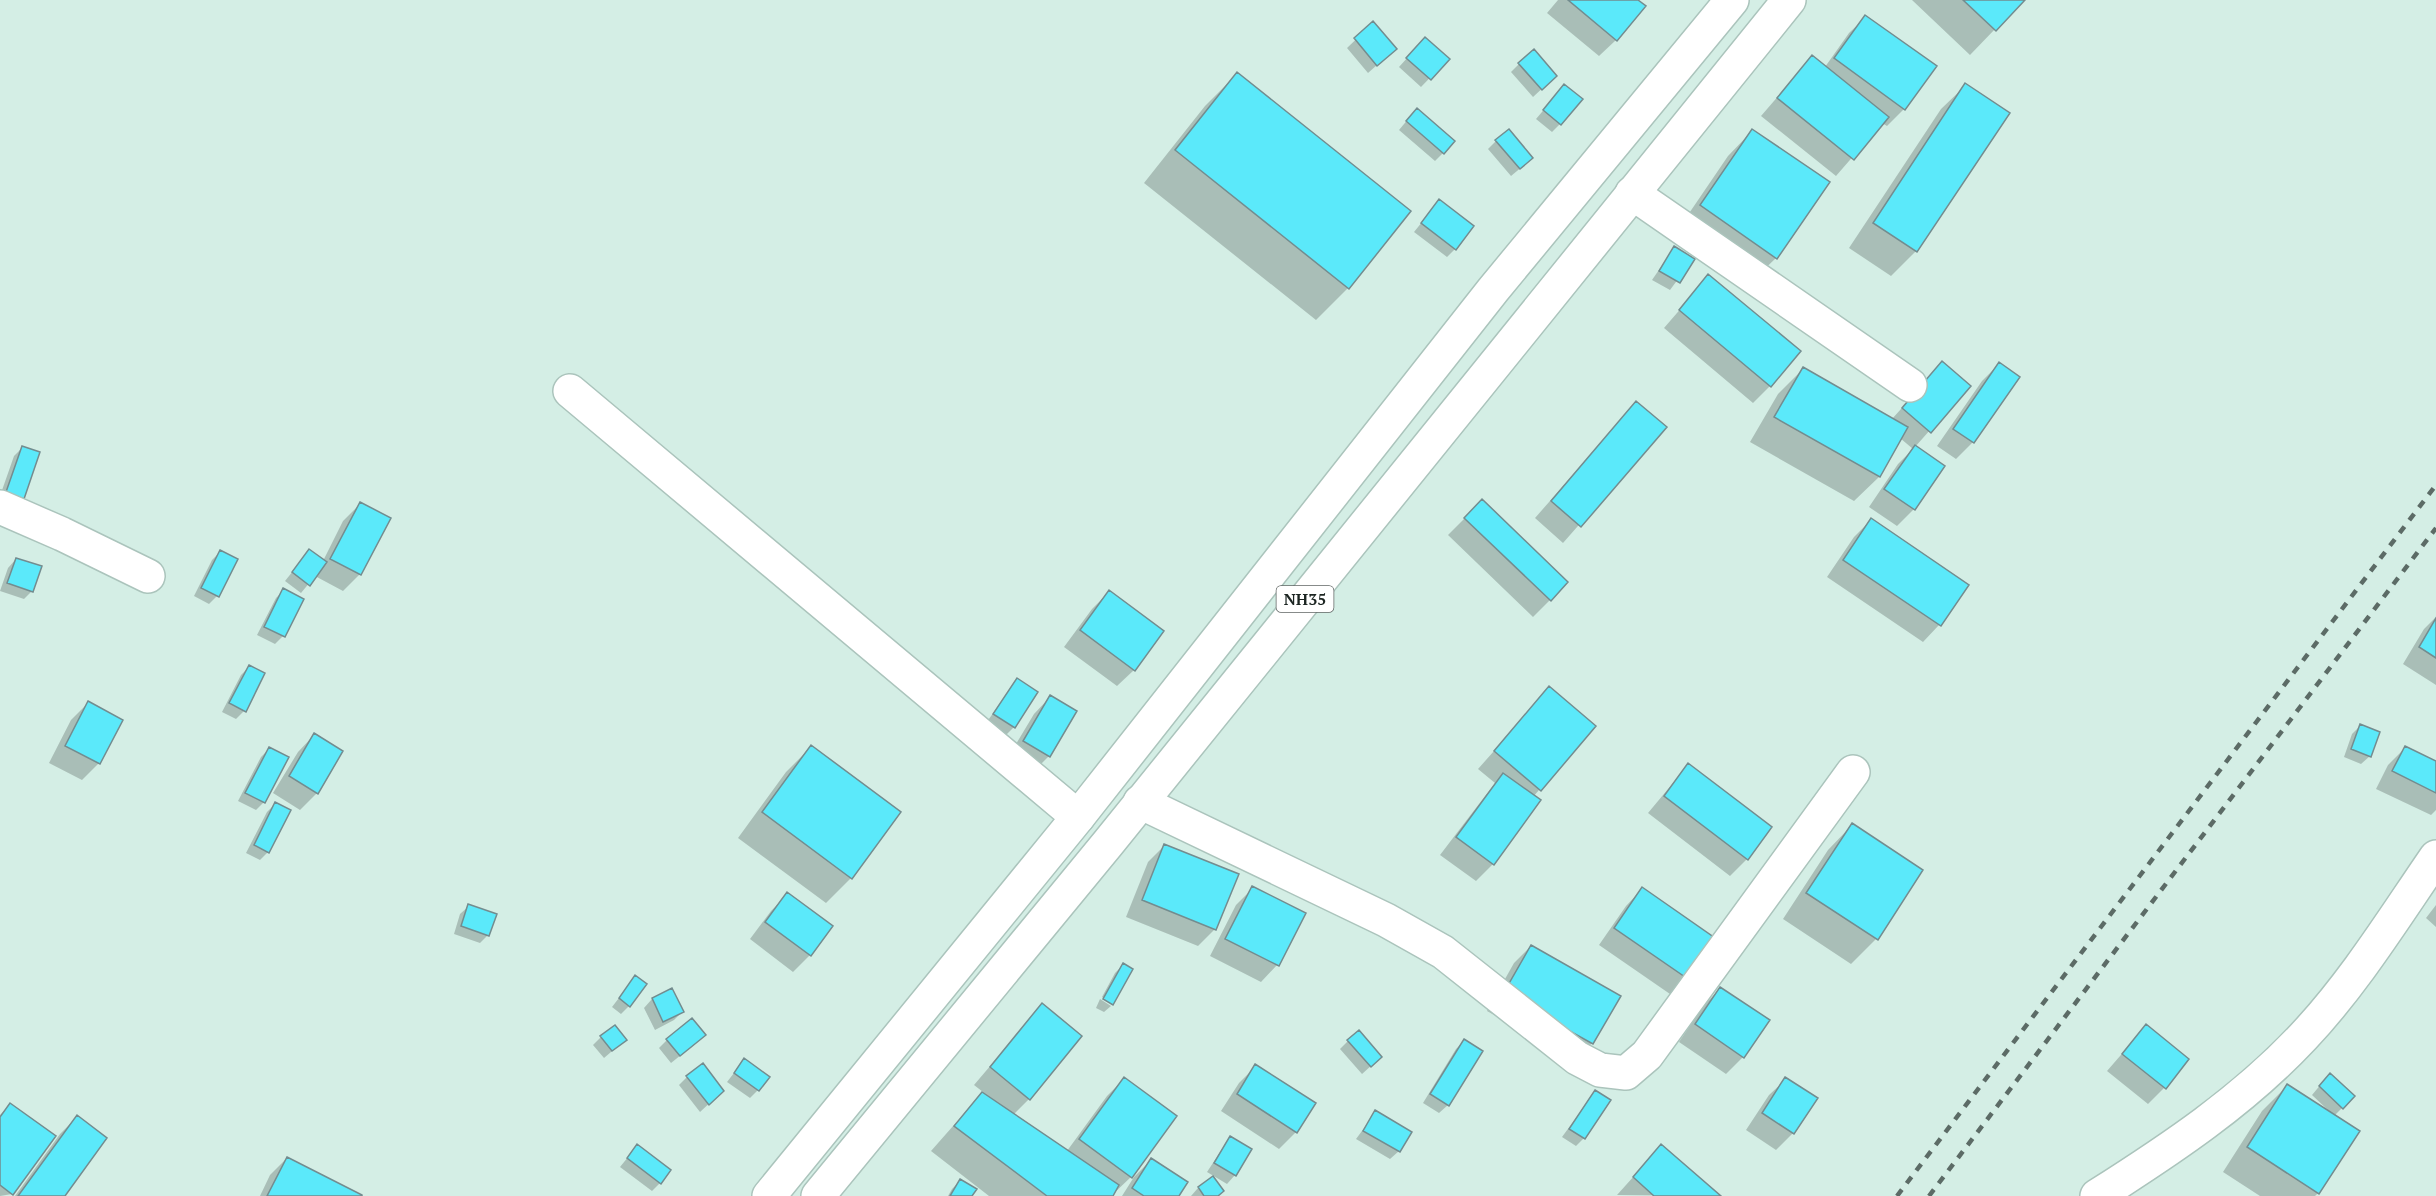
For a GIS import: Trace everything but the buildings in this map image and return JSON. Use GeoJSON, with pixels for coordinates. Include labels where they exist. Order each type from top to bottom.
{"type":"FeatureCollection","features":[{"type":"Feature","properties":{"kind":"main road","name":"NH35"},"geometry":{"type":"LineString","coordinates":[[769,1196],[1078,817],[1493,290],[1732,0]]}},
{"type":"Feature","properties":{"kind":"main road","name":"NH35"},"geometry":{"type":"LineString","coordinates":[[818,1196],[1789,0]]}},
{"type":"Feature","properties":{"kind":"main road"},"geometry":{"type":"LineString","coordinates":[[1632,194],[1910,385]]}},
{"type":"Feature","properties":{"kind":"main road"},"geometry":{"type":"LineString","coordinates":[[570,391],[1078,817]]}},
{"type":"Feature","properties":{"kind":"main road"},"geometry":{"type":"LineString","coordinates":[[0,507],[148,576]]}},
{"type":"Feature","properties":{"kind":"main road"},"geometry":{"type":"LineString","coordinates":[[1140,802],[1386,920],[1443,952],[1577,1058],[1600,1070],[1626,1073],[1647,1055],[1853,772]]}},
{"type":"Feature","properties":{"kind":"main road"},"geometry":{"type":"LineString","coordinates":[[2099,1196],[2168,1151],[2239,1098],[2304,1037],[2356,973],[2436,856]]}},
{"type":"Feature","properties":{"kind":"railway"},"geometry":{"type":"LineString","coordinates":[[1897,1196],[2436,485]]}},
{"type":"Feature","properties":{"kind":"railway"},"geometry":{"type":"LineString","coordinates":[[1929,1196],[2436,528]]}}]}
